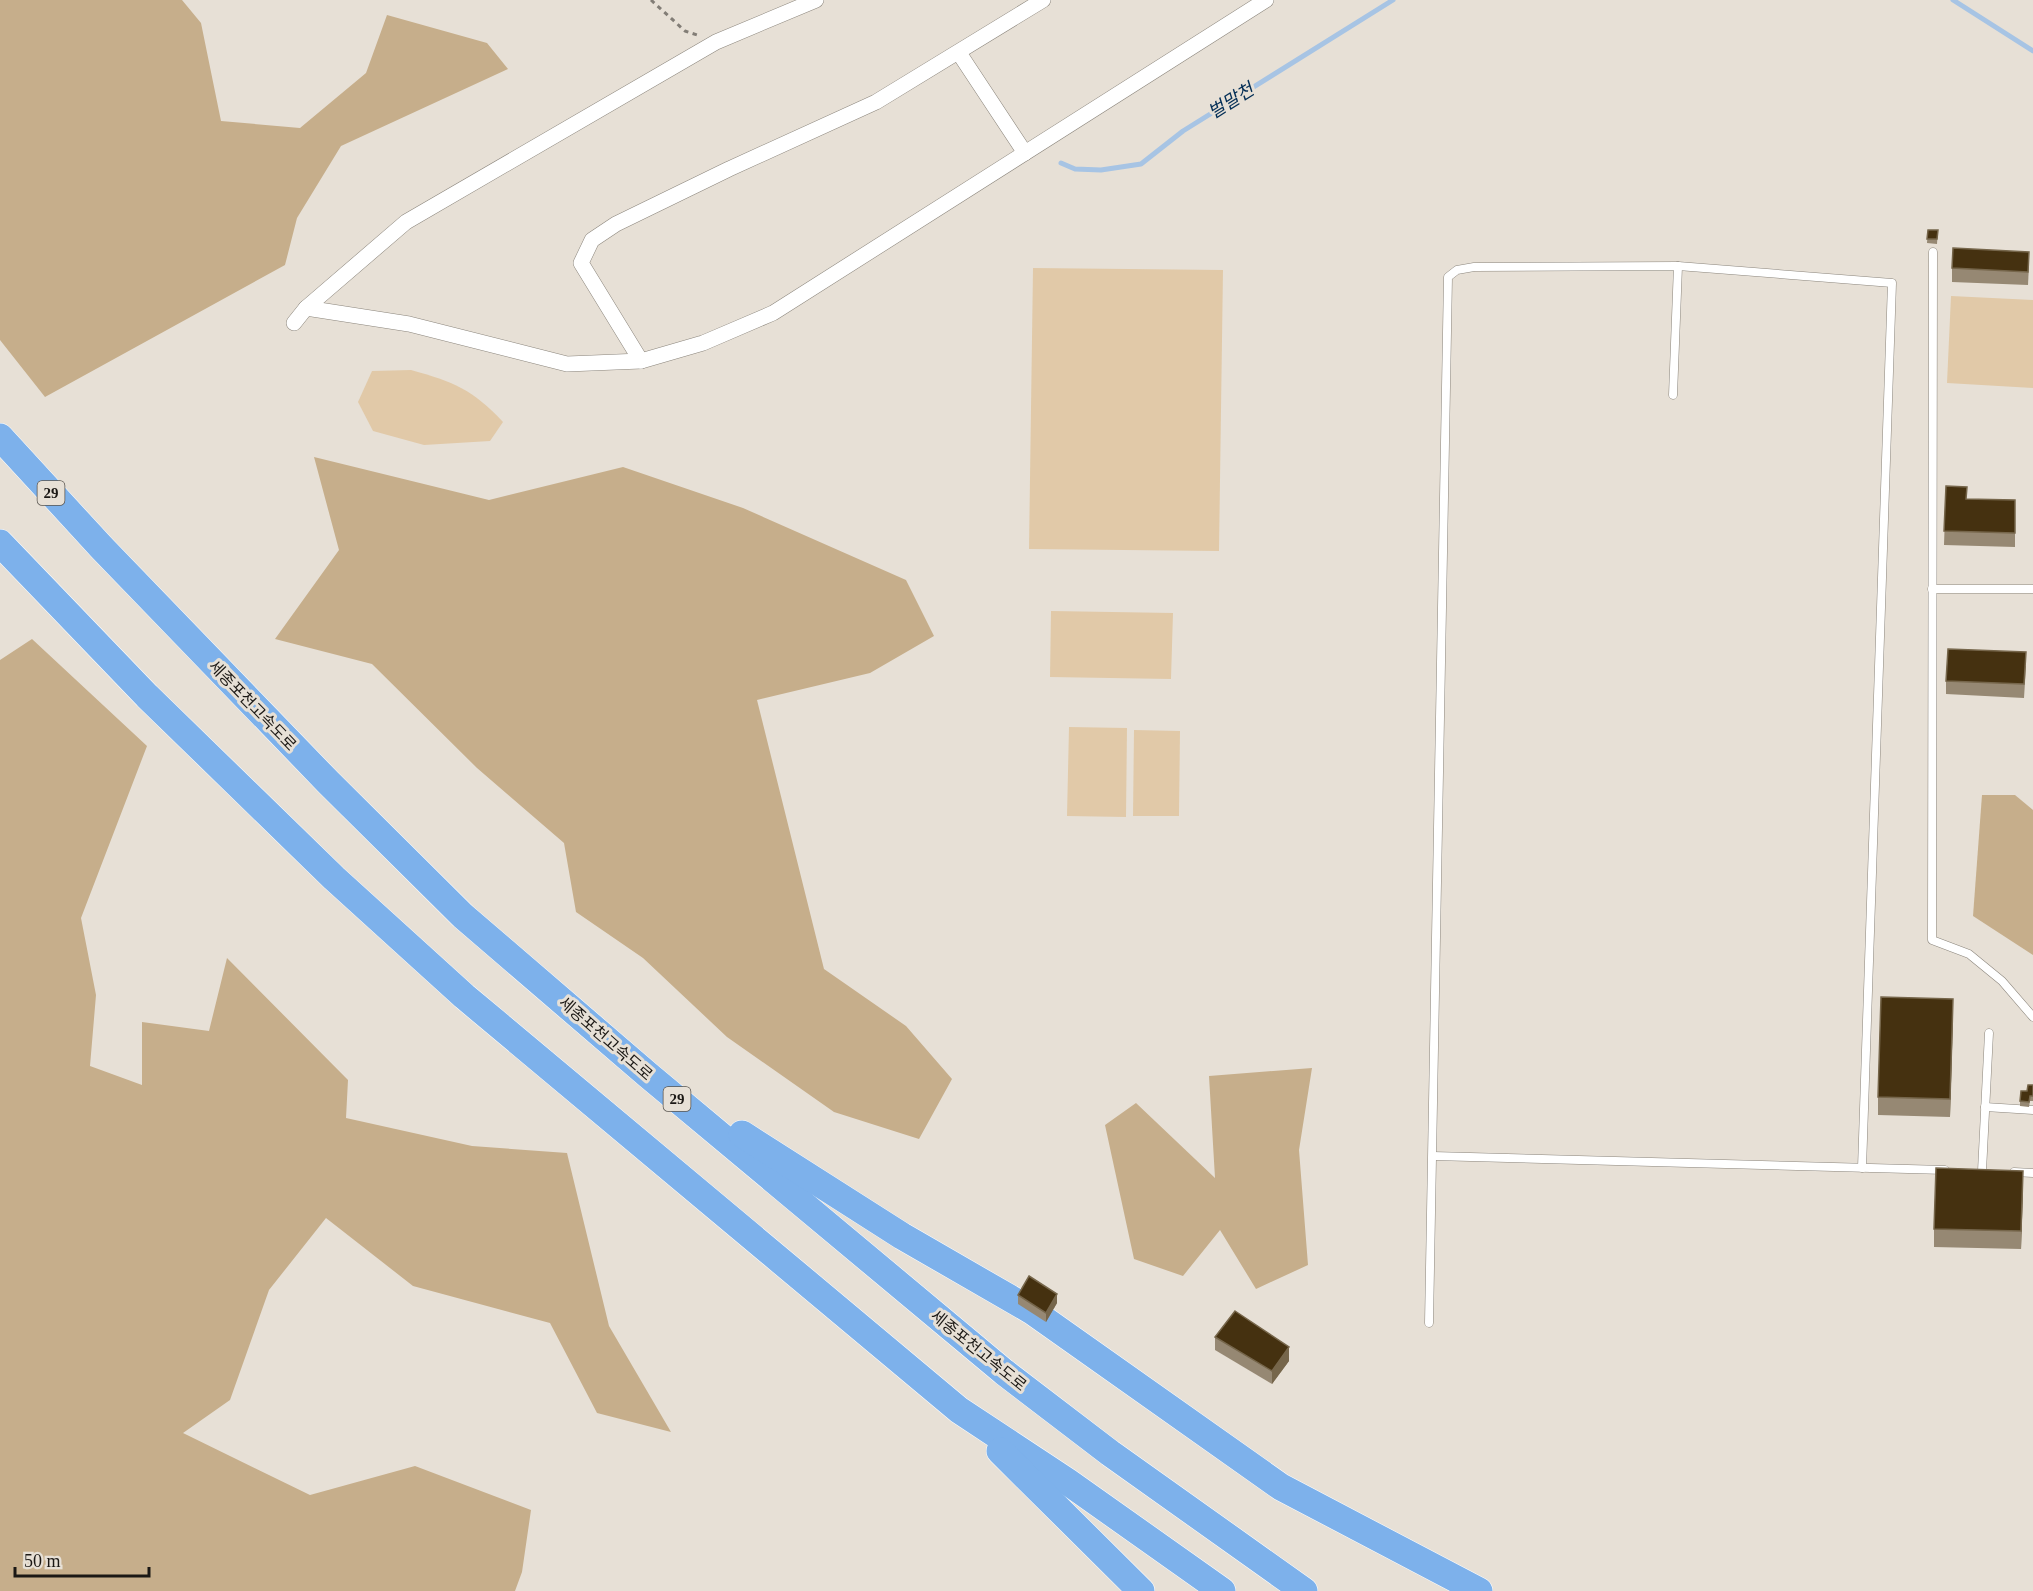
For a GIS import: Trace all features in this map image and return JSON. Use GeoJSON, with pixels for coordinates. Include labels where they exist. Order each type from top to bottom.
{"type":"FeatureCollection","features":[{"type":"Feature","properties":{"kind":"highway","name":"세종포천고속도로"},"geometry":{"type":"LineString","coordinates":[[0,437],[102,548],[328,782],[464,916],[648,1075],[1004,1372],[1110,1453],[1304,1591]]}},
{"type":"Feature","properties":{"kind":"highway"},"geometry":{"type":"LineString","coordinates":[[0,543],[147,696],[334,878],[446,980],[959,1410],[1141,1591]]}},
{"type":"Feature","properties":{"kind":"highway"},"geometry":{"type":"LineString","coordinates":[[648,1075],[902,1236],[1032,1311],[1281,1487],[1479,1591]]}},
{"type":"Feature","properties":{"kind":"highway"},"geometry":{"type":"LineString","coordinates":[[959,1410],[1068,1482],[1222,1591]]}},
{"type":"Feature","properties":{"kind":"street"},"geometry":{"type":"LineString","coordinates":[[294,323],[306,308],[406,222],[716,42],[816,0]]}},
{"type":"Feature","properties":{"kind":"street"},"geometry":{"type":"LineString","coordinates":[[641,361],[581,263],[592,240],[616,224],[876,102],[1043,0]]}},
{"type":"Feature","properties":{"kind":"street"},"geometry":{"type":"LineString","coordinates":[[306,308],[409,324],[567,364],[641,361],[703,343],[773,312],[1266,0]]}},
{"type":"Feature","properties":{"kind":"street"},"geometry":{"type":"LineString","coordinates":[[959,53],[1025,153]]}},
{"type":"Feature","properties":{"kind":"lane"},"geometry":{"type":"LineString","coordinates":[[1933,252],[1932,940],[1969,954],[2002,981],[2033,1017]]}},
{"type":"Feature","properties":{"kind":"lane"},"geometry":{"type":"LineString","coordinates":[[1429,1323],[1449,277],[1457,270],[1474,267],[1678,267],[1892,283],[1862,1168]]}},
{"type":"Feature","properties":{"kind":"lane"},"geometry":{"type":"LineString","coordinates":[[1673,395],[1678,267]]}},
{"type":"Feature","properties":{"kind":"lane"},"geometry":{"type":"LineString","coordinates":[[1932,589],[2033,589]]}},
{"type":"Feature","properties":{"kind":"lane"},"geometry":{"type":"LineString","coordinates":[[1982,1171],[1989,1033]]}},
{"type":"Feature","properties":{"kind":"lane"},"geometry":{"type":"LineString","coordinates":[[1985,1107],[2033,1110]]}},
{"type":"Feature","properties":{"kind":"lane"},"geometry":{"type":"LineString","coordinates":[[1433,1156],[1958,1171]]}},
{"type":"Feature","properties":{"kind":"lane"},"geometry":{"type":"LineString","coordinates":[[1970,1171],[1992,1172]]}},
{"type":"Feature","properties":{"kind":"lane"},"geometry":{"type":"LineString","coordinates":[[2002,1172],[2033,1173]]}},
{"type":"Feature","properties":{"kind":"path"},"geometry":{"type":"LineString","coordinates":[[651,0],[685,31],[716,42]]}},
{"type":"Feature","properties":{"kind":"shaded area"},"geometry":{"type":"Polygon","coordinates":[[[0,0],[182,0],[201,23],[221,121],[300,128],[366,73],[387,15],[487,43],[508,69],[341,146],[297,218],[285,265],[45,397],[0,340],[0,0]]]}},
{"type":"Feature","properties":{"kind":"shaded area"},"geometry":{"type":"Polygon","coordinates":[[[1033,268],[1223,270],[1219,551],[1029,549],[1033,268]]]}},
{"type":"Feature","properties":{"kind":"shaded area"},"geometry":{"type":"Polygon","coordinates":[[[1951,296],[2033,300],[2033,388],[1947,383],[1951,296]]]}},
{"type":"Feature","properties":{"kind":"shaded area"},"geometry":{"type":"Polygon","coordinates":[[[411,370],[451,383],[482,402],[503,422],[490,441],[424,445],[373,431],[358,402],[372,371],[411,370]]]}},
{"type":"Feature","properties":{"kind":"shaded area"},"geometry":{"type":"Polygon","coordinates":[[[314,457],[489,500],[623,467],[743,508],[906,580],[934,636],[870,673],[757,700],[824,969],[906,1026],[952,1079],[919,1139],[834,1112],[727,1037],[643,958],[576,912],[564,843],[477,768],[372,664],[275,639],[339,550],[314,457]]]}},
{"type":"Feature","properties":{"kind":"shaded area"},"geometry":{"type":"Polygon","coordinates":[[[1051,611],[1173,613],[1171,679],[1050,677],[1051,611]]]}},
{"type":"Feature","properties":{"kind":"shaded area"},"geometry":{"type":"Polygon","coordinates":[[[32,639],[147,746],[81,918],[96,995],[90,1066],[142,1085],[142,1022],[209,1031],[227,958],[348,1080],[346,1118],[472,1146],[567,1153],[609,1326],[671,1432],[597,1413],[550,1323],[413,1286],[326,1218],[269,1290],[230,1400],[183,1433],[310,1495],[415,1466],[531,1510],[522,1572],[515,1591],[0,1591],[0,660],[32,639]]]}},
{"type":"Feature","properties":{"kind":"shaded area"},"geometry":{"type":"Polygon","coordinates":[[[1069,727],[1127,728],[1126,817],[1067,816],[1069,727]]]}},
{"type":"Feature","properties":{"kind":"shaded area"},"geometry":{"type":"Polygon","coordinates":[[[1134,730],[1180,731],[1179,816],[1133,816],[1134,730]]]}},
{"type":"Feature","properties":{"kind":"shaded area"},"geometry":{"type":"Polygon","coordinates":[[[1982,795],[2015,795],[2033,810],[2033,955],[1973,916],[1982,795]]]}},
{"type":"Feature","properties":{"kind":"shaded area"},"geometry":{"type":"Polygon","coordinates":[[[1312,1068],[1299,1150],[1308,1265],[1256,1289],[1220,1230],[1183,1276],[1134,1259],[1105,1125],[1136,1103],[1215,1178],[1209,1076],[1312,1068]]]}},
{"type":"Feature","properties":{"kind":"building"},"geometry":{"type":"Polygon","coordinates":[[[1928,230],[1938,230],[1937,239],[1927,239],[1928,230]]]}},
{"type":"Feature","properties":{"kind":"building"},"geometry":{"type":"Polygon","coordinates":[[[1953,248],[2029,252],[2028,272],[1952,268],[1953,248]]]}},
{"type":"Feature","properties":{"kind":"building"},"geometry":{"type":"Polygon","coordinates":[[[1946,486],[1967,487],[1966,499],[2015,500],[2015,533],[1944,531],[1946,486]]]}},
{"type":"Feature","properties":{"kind":"building"},"geometry":{"type":"Polygon","coordinates":[[[1948,649],[2026,652],[2024,684],[1946,681],[1948,649]]]}},
{"type":"Feature","properties":{"kind":"building"},"geometry":{"type":"Polygon","coordinates":[[[1881,997],[1953,999],[1950,1099],[1878,1097],[1881,997]]]}},
{"type":"Feature","properties":{"kind":"building"},"geometry":{"type":"Polygon","coordinates":[[[2028,1085],[2033,1085],[2033,1096],[2030,1096],[2029,1102],[2020,1101],[2021,1091],[2027,1091],[2028,1085]]]}},
{"type":"Feature","properties":{"kind":"building"},"geometry":{"type":"Polygon","coordinates":[[[1936,1168],[2023,1171],[2021,1231],[1934,1229],[1936,1168]]]}},
{"type":"Feature","properties":{"kind":"building"},"geometry":{"type":"Polygon","coordinates":[[[1029,1276],[1057,1294],[1046,1313],[1018,1295],[1029,1276]]]}},
{"type":"Feature","properties":{"kind":"building"},"geometry":{"type":"Polygon","coordinates":[[[1235,1311],[1289,1347],[1272,1371],[1215,1337],[1235,1311]]]}},
{"type":"Feature","properties":{"kind":"waterway","name":"벌말천"},"geometry":{"type":"LineString","coordinates":[[1061,163],[1075,169],[1101,170],[1141,164],[1183,131],[1393,0]]}},
{"type":"Feature","properties":{"kind":"waterway","name":"벌말천"},"geometry":{"type":"LineString","coordinates":[[1953,0],[2033,51]]}}]}
